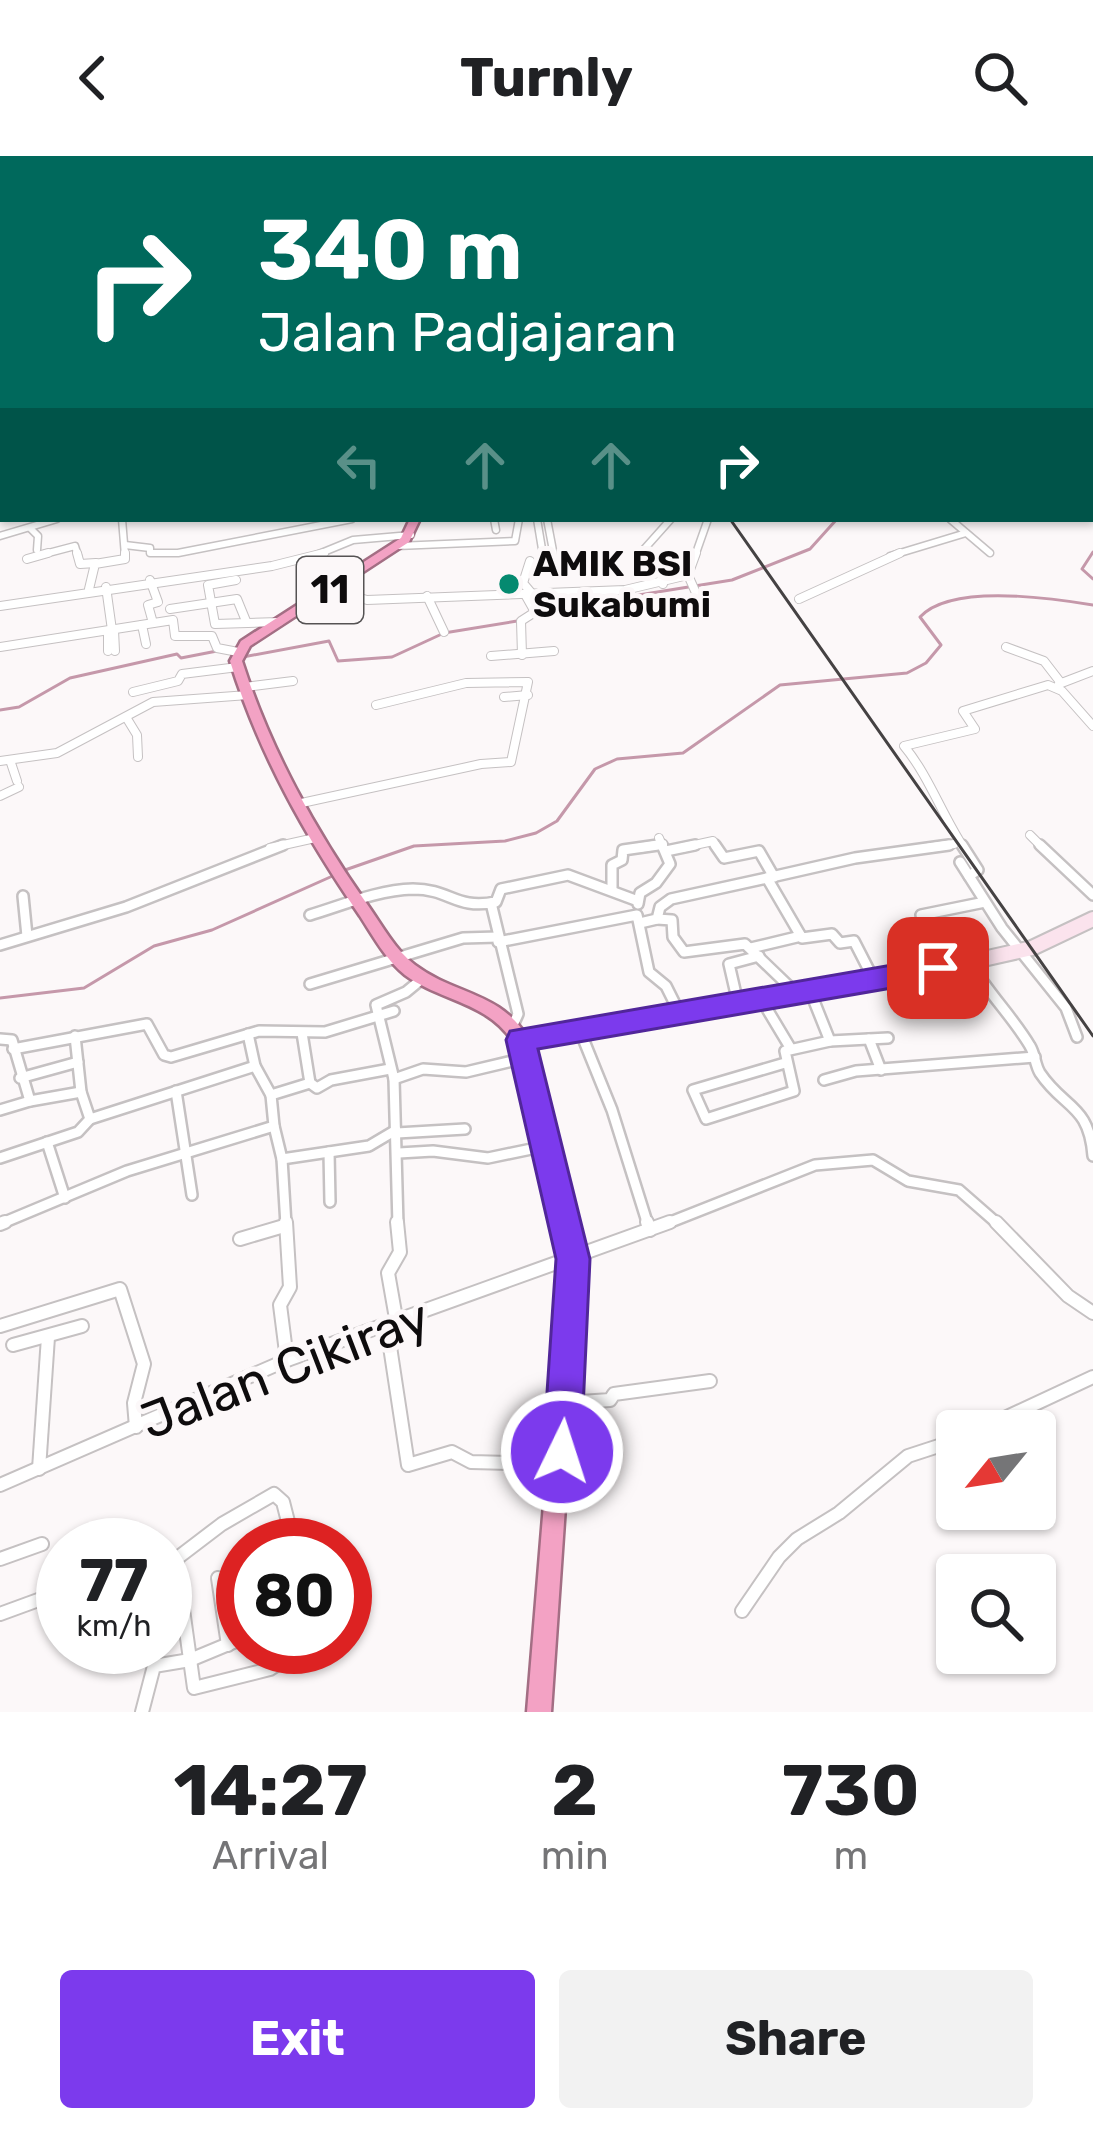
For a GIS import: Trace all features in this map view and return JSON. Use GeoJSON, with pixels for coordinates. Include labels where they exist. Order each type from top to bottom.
{"type":"FeatureCollection","features":[{"type":"Feature","properties":{"kind":"highway","name":"11"},"geometry":{"type":"LineString","coordinates":[[237,658],[270,623],[398,546],[411,535],[414,522]]}},
{"type":"Feature","properties":{"kind":"highway"},"geometry":{"type":"LineString","coordinates":[[237,658],[246,691],[315,838],[398,959],[519,1041],[573,1259],[566,1403],[539,1712]]}},
{"type":"Feature","properties":{"kind":"street"},"geometry":{"type":"LineString","coordinates":[[2,156],[13,156]]}},
{"type":"Feature","properties":{"kind":"street"},"geometry":{"type":"LineString","coordinates":[[113,156],[130,156]]}},
{"type":"Feature","properties":{"kind":"street"},"geometry":{"type":"LineString","coordinates":[[141,156],[154,156]]}},
{"type":"Feature","properties":{"kind":"street"},"geometry":{"type":"LineString","coordinates":[[568,156],[580,156]]}},
{"type":"Feature","properties":{"kind":"street"},"geometry":{"type":"LineString","coordinates":[[122,522],[127,584]]}},
{"type":"Feature","properties":{"kind":"street"},"geometry":{"type":"LineString","coordinates":[[125,545],[150,548],[151,554],[178,553],[337,522]]}},
{"type":"Feature","properties":{"kind":"street"},"geometry":{"type":"LineString","coordinates":[[495,522],[496,530]]}},
{"type":"Feature","properties":{"kind":"street"},"geometry":{"type":"LineString","coordinates":[[398,546],[515,541],[520,538],[519,522]]}},
{"type":"Feature","properties":{"kind":"street"},"geometry":{"type":"LineString","coordinates":[[538,522],[542,549]]}},
{"type":"Feature","properties":{"kind":"street"},"geometry":{"type":"LineString","coordinates":[[548,522],[554,557]]}},
{"type":"Feature","properties":{"kind":"street"},"geometry":{"type":"LineString","coordinates":[[663,584],[667,566],[634,560],[668,522]]}},
{"type":"Feature","properties":{"kind":"street"},"geometry":{"type":"LineString","coordinates":[[700,602],[688,575],[707,522]]}},
{"type":"Feature","properties":{"kind":"street"},"geometry":{"type":"LineString","coordinates":[[953,522],[990,553]]}},
{"type":"Feature","properties":{"kind":"street"},"geometry":{"type":"LineString","coordinates":[[0,536],[32,525],[38,536],[37,550]]}},
{"type":"Feature","properties":{"kind":"street"},"geometry":{"type":"LineString","coordinates":[[799,599],[891,556],[966,533]]}},
{"type":"Feature","properties":{"kind":"street"},"geometry":{"type":"LineString","coordinates":[[0,606],[150,580],[272,566],[320,555],[352,540],[411,535]]}},
{"type":"Feature","properties":{"kind":"street"},"geometry":{"type":"LineString","coordinates":[[27,559],[75,546],[80,564],[125,559]]}},
{"type":"Feature","properties":{"kind":"street"},"geometry":{"type":"LineString","coordinates":[[522,655],[521,621],[535,612],[524,583],[530,561]]}},
{"type":"Feature","properties":{"kind":"street"},"geometry":{"type":"LineString","coordinates":[[89,590],[95,565]]}},
{"type":"Feature","properties":{"kind":"street"},"geometry":{"type":"LineString","coordinates":[[341,583],[362,600],[530,596],[663,584],[688,575]]}},
{"type":"Feature","properties":{"kind":"street"},"geometry":{"type":"LineString","coordinates":[[150,580],[158,602],[148,604],[153,623]]}},
{"type":"Feature","properties":{"kind":"street"},"geometry":{"type":"LineString","coordinates":[[236,580],[209,584],[217,625],[270,623]]}},
{"type":"Feature","properties":{"kind":"street"},"geometry":{"type":"LineString","coordinates":[[106,587],[111,651]]}},
{"type":"Feature","properties":{"kind":"street"},"geometry":{"type":"LineString","coordinates":[[427,596],[443,632]]}},
{"type":"Feature","properties":{"kind":"street"},"geometry":{"type":"LineString","coordinates":[[170,609],[240,600],[246,621]]}},
{"type":"Feature","properties":{"kind":"street"},"geometry":{"type":"LineString","coordinates":[[0,646],[172,620],[175,636],[212,636],[218,649],[237,658]]}},
{"type":"Feature","properties":{"kind":"street"},"geometry":{"type":"LineString","coordinates":[[142,625],[146,644]]}},
{"type":"Feature","properties":{"kind":"street"},"geometry":{"type":"LineString","coordinates":[[1006,647],[1044,661],[1093,732]]}},
{"type":"Feature","properties":{"kind":"street"},"geometry":{"type":"LineString","coordinates":[[491,656],[554,650]]}},
{"type":"Feature","properties":{"kind":"street"},"geometry":{"type":"LineString","coordinates":[[147,705],[133,692],[237,658]]}},
{"type":"Feature","properties":{"kind":"street"},"geometry":{"type":"LineString","coordinates":[[969,876],[978,870],[936,805],[921,766],[904,746],[975,729],[963,711],[999,696],[1093,671]]}},
{"type":"Feature","properties":{"kind":"street"},"geometry":{"type":"LineString","coordinates":[[297,804],[482,764],[509,763],[529,676],[466,683],[376,705]]}},
{"type":"Feature","properties":{"kind":"street"},"geometry":{"type":"LineString","coordinates":[[0,796],[18,784],[5,760],[57,753],[147,705],[293,681]]}},
{"type":"Feature","properties":{"kind":"street"},"geometry":{"type":"LineString","coordinates":[[504,697],[528,695]]}},
{"type":"Feature","properties":{"kind":"street"},"geometry":{"type":"LineString","coordinates":[[126,717],[137,735],[138,757]]}},
{"type":"Feature","properties":{"kind":"street"},"geometry":{"type":"LineString","coordinates":[[1030,835],[1093,895]]}},
{"type":"Feature","properties":{"kind":"street"},"geometry":{"type":"LineString","coordinates":[[0,945],[126,907],[272,848],[315,838]]}},
{"type":"Feature","properties":{"kind":"street"},"geometry":{"type":"LineString","coordinates":[[638,901],[616,896],[612,890],[612,865],[622,860],[623,850],[712,841],[724,858],[759,851],[801,936]]}},
{"type":"Feature","properties":{"kind":"street"},"geometry":{"type":"LineString","coordinates":[[663,844],[670,863],[656,884],[640,892],[640,944],[649,971],[666,986],[679,1012]]}},
{"type":"Feature","properties":{"kind":"street"},"geometry":{"type":"LineString","coordinates":[[657,919],[660,907],[671,899],[855,859],[954,844]]}},
{"type":"Feature","properties":{"kind":"street"},"geometry":{"type":"LineString","coordinates":[[961,862],[985,902],[1068,1011],[1077,1036]]}},
{"type":"Feature","properties":{"kind":"street"},"geometry":{"type":"LineString","coordinates":[[310,915],[421,886],[450,893],[469,907],[497,901],[498,890],[565,875],[612,890]]}},
{"type":"Feature","properties":{"kind":"street"},"geometry":{"type":"LineString","coordinates":[[23,896],[27,936]]}},
{"type":"Feature","properties":{"kind":"street"},"geometry":{"type":"LineString","coordinates":[[921,914],[985,902]]}},
{"type":"Feature","properties":{"kind":"street"},"geometry":{"type":"LineString","coordinates":[[491,903],[518,1014],[519,1041]]}},
{"type":"Feature","properties":{"kind":"street"},"geometry":{"type":"LineString","coordinates":[[310,983],[463,938],[498,939],[639,919],[672,920],[674,937],[684,952],[737,942],[755,952],[803,992],[830,1041]]}},
{"type":"Feature","properties":{"kind":"street"},"geometry":{"type":"LineString","coordinates":[[302,1033],[310,1083],[317,1088],[331,1080],[423,1069],[466,1072],[519,1041],[970,962],[1021,951],[1093,919]]}},
{"type":"Feature","properties":{"kind":"street"},"geometry":{"type":"LineString","coordinates":[[738,1003],[729,964],[801,936],[833,934],[840,943],[854,941],[874,980]]}},
{"type":"Feature","properties":{"kind":"street"},"geometry":{"type":"LineString","coordinates":[[970,962],[1035,1057],[1040,1073],[1086,1120],[1093,1156]]}},
{"type":"Feature","properties":{"kind":"street"},"geometry":{"type":"LineString","coordinates":[[423,978],[406,992],[376,1003],[392,1074],[399,1153],[394,1187],[400,1252],[388,1273],[408,1466],[452,1452],[471,1462],[561,1464]]}},
{"type":"Feature","properties":{"kind":"street"},"geometry":{"type":"LineString","coordinates":[[761,999],[790,1049]]}},
{"type":"Feature","properties":{"kind":"street"},"geometry":{"type":"LineString","coordinates":[[13,1049],[147,1024],[168,1058],[248,1034],[325,1032],[394,1011]]}},
{"type":"Feature","properties":{"kind":"street"},"geometry":{"type":"LineString","coordinates":[[580,1031],[612,1110],[650,1230]]}},
{"type":"Feature","properties":{"kind":"street"},"geometry":{"type":"LineString","coordinates":[[248,1034],[255,1066],[271,1095],[282,1159],[290,1288],[280,1306],[287,1360]]}},
{"type":"Feature","properties":{"kind":"street"},"geometry":{"type":"LineString","coordinates":[[75,1036],[81,1092],[90,1119]]}},
{"type":"Feature","properties":{"kind":"street"},"geometry":{"type":"LineString","coordinates":[[785,1063],[693,1090],[706,1119],[792,1094],[795,1088],[784,1052],[790,1049],[888,1038]]}},
{"type":"Feature","properties":{"kind":"street"},"geometry":{"type":"LineString","coordinates":[[0,1039],[11,1039],[30,1100]]}},
{"type":"Feature","properties":{"kind":"street"},"geometry":{"type":"LineString","coordinates":[[869,1039],[881,1070]]}},
{"type":"Feature","properties":{"kind":"street"},"geometry":{"type":"LineString","coordinates":[[824,1080],[881,1070],[1035,1057]]}},
{"type":"Feature","properties":{"kind":"street"},"geometry":{"type":"LineString","coordinates":[[20,1078],[78,1062]]}},
{"type":"Feature","properties":{"kind":"street"},"geometry":{"type":"LineString","coordinates":[[0,1158],[81,1131],[90,1119],[255,1066]]}},
{"type":"Feature","properties":{"kind":"street"},"geometry":{"type":"LineString","coordinates":[[271,1095],[310,1083]]}},
{"type":"Feature","properties":{"kind":"street"},"geometry":{"type":"LineString","coordinates":[[176,1091],[192,1195]]}},
{"type":"Feature","properties":{"kind":"street"},"geometry":{"type":"LineString","coordinates":[[0,1110],[81,1092]]}},
{"type":"Feature","properties":{"kind":"street"},"geometry":{"type":"LineString","coordinates":[[0,1224],[127,1171],[274,1126]]}},
{"type":"Feature","properties":{"kind":"street"},"geometry":{"type":"LineString","coordinates":[[282,1159],[369,1146],[397,1131],[465,1129]]}},
{"type":"Feature","properties":{"kind":"street"},"geometry":{"type":"LineString","coordinates":[[47,1142],[64,1198]]}},
{"type":"Feature","properties":{"kind":"street"},"geometry":{"type":"LineString","coordinates":[[399,1153],[495,1157],[546,1146]]}},
{"type":"Feature","properties":{"kind":"street"},"geometry":{"type":"LineString","coordinates":[[329,1152],[329,1202]]}},
{"type":"Feature","properties":{"kind":"street","name":"Jalan Cikiray"},"geometry":{"type":"LineString","coordinates":[[0,1485],[287,1360],[392,1326],[815,1165],[873,1160],[908,1181],[962,1192],[1026,1248],[1068,1296],[1093,1312]]}},
{"type":"Feature","properties":{"kind":"street"},"geometry":{"type":"LineString","coordinates":[[240,1239],[284,1226]]}},
{"type":"Feature","properties":{"kind":"street"},"geometry":{"type":"LineString","coordinates":[[0,1327],[120,1289],[144,1364],[134,1403],[136,1427]]}},
{"type":"Feature","properties":{"kind":"street"},"geometry":{"type":"LineString","coordinates":[[13,1346],[82,1326]]}},
{"type":"Feature","properties":{"kind":"street"},"geometry":{"type":"LineString","coordinates":[[39,1469],[48,1337]]}},
{"type":"Feature","properties":{"kind":"street"},"geometry":{"type":"LineString","coordinates":[[1022,1410],[1093,1377]]}},
{"type":"Feature","properties":{"kind":"street"},"geometry":{"type":"LineString","coordinates":[[566,1403],[710,1382]]}},
{"type":"Feature","properties":{"kind":"street"},"geometry":{"type":"LineString","coordinates":[[742,1611],[764,1588],[787,1547],[838,1514],[889,1469],[936,1444]]}},
{"type":"Feature","properties":{"kind":"street"},"geometry":{"type":"LineString","coordinates":[[236,1518],[274,1494],[283,1502],[287,1518]]}},
{"type":"Feature","properties":{"kind":"street"},"geometry":{"type":"LineString","coordinates":[[0,1559],[36,1546]]}},
{"type":"Feature","properties":{"kind":"street"},"geometry":{"type":"LineString","coordinates":[[0,1614],[36,1602]]}},
{"type":"Feature","properties":{"kind":"street"},"geometry":{"type":"LineString","coordinates":[[142,1712],[152,1674]]}},
{"type":"Feature","properties":{"kind":"street"},"geometry":{"type":"LineString","coordinates":[[191,1674],[198,1690],[253,1674]]}},
{"type":"Feature","properties":{"kind":"waterway"},"geometry":{"type":"LineString","coordinates":[[536,613],[592,612],[620,598],[732,580],[810,549],[834,522]]}},
{"type":"Feature","properties":{"kind":"waterway"},"geometry":{"type":"LineString","coordinates":[[1093,552],[1082,569],[1093,579]]}},
{"type":"Feature","properties":{"kind":"waterway"},"geometry":{"type":"LineString","coordinates":[[345,870],[414,846],[505,841],[536,833],[557,821],[595,769],[617,759],[683,753],[780,685],[907,673],[926,663],[941,645],[920,617],[935,606],[977,596],[1093,605]]}},
{"type":"Feature","properties":{"kind":"waterway"},"geometry":{"type":"LineString","coordinates":[[243,657],[329,641],[338,661],[392,657],[444,633],[517,621]]}},
{"type":"Feature","properties":{"kind":"waterway"},"geometry":{"type":"LineString","coordinates":[[0,710],[19,707],[70,678],[177,654],[181,658],[217,651]]}},
{"type":"Feature","properties":{"kind":"waterway"},"geometry":{"type":"LineString","coordinates":[[0,998],[84,988],[154,946],[212,930],[337,874]]}},
{"type":"Feature","properties":{"kind":"railway"},"geometry":{"type":"LineString","coordinates":[[732,522],[1093,1036]]}},
{"type":"Feature","properties":{"kind":"place","name":"AMIK BSI Sukabumi"},"geometry":{"type":"Point","coordinates":[509,584]}},
{"type":"Feature","properties":{"kind":"route"},"geometry":{"type":"LineString","coordinates":[[562,1452],[573,1259],[520,1040],[938,968]]}}]}
